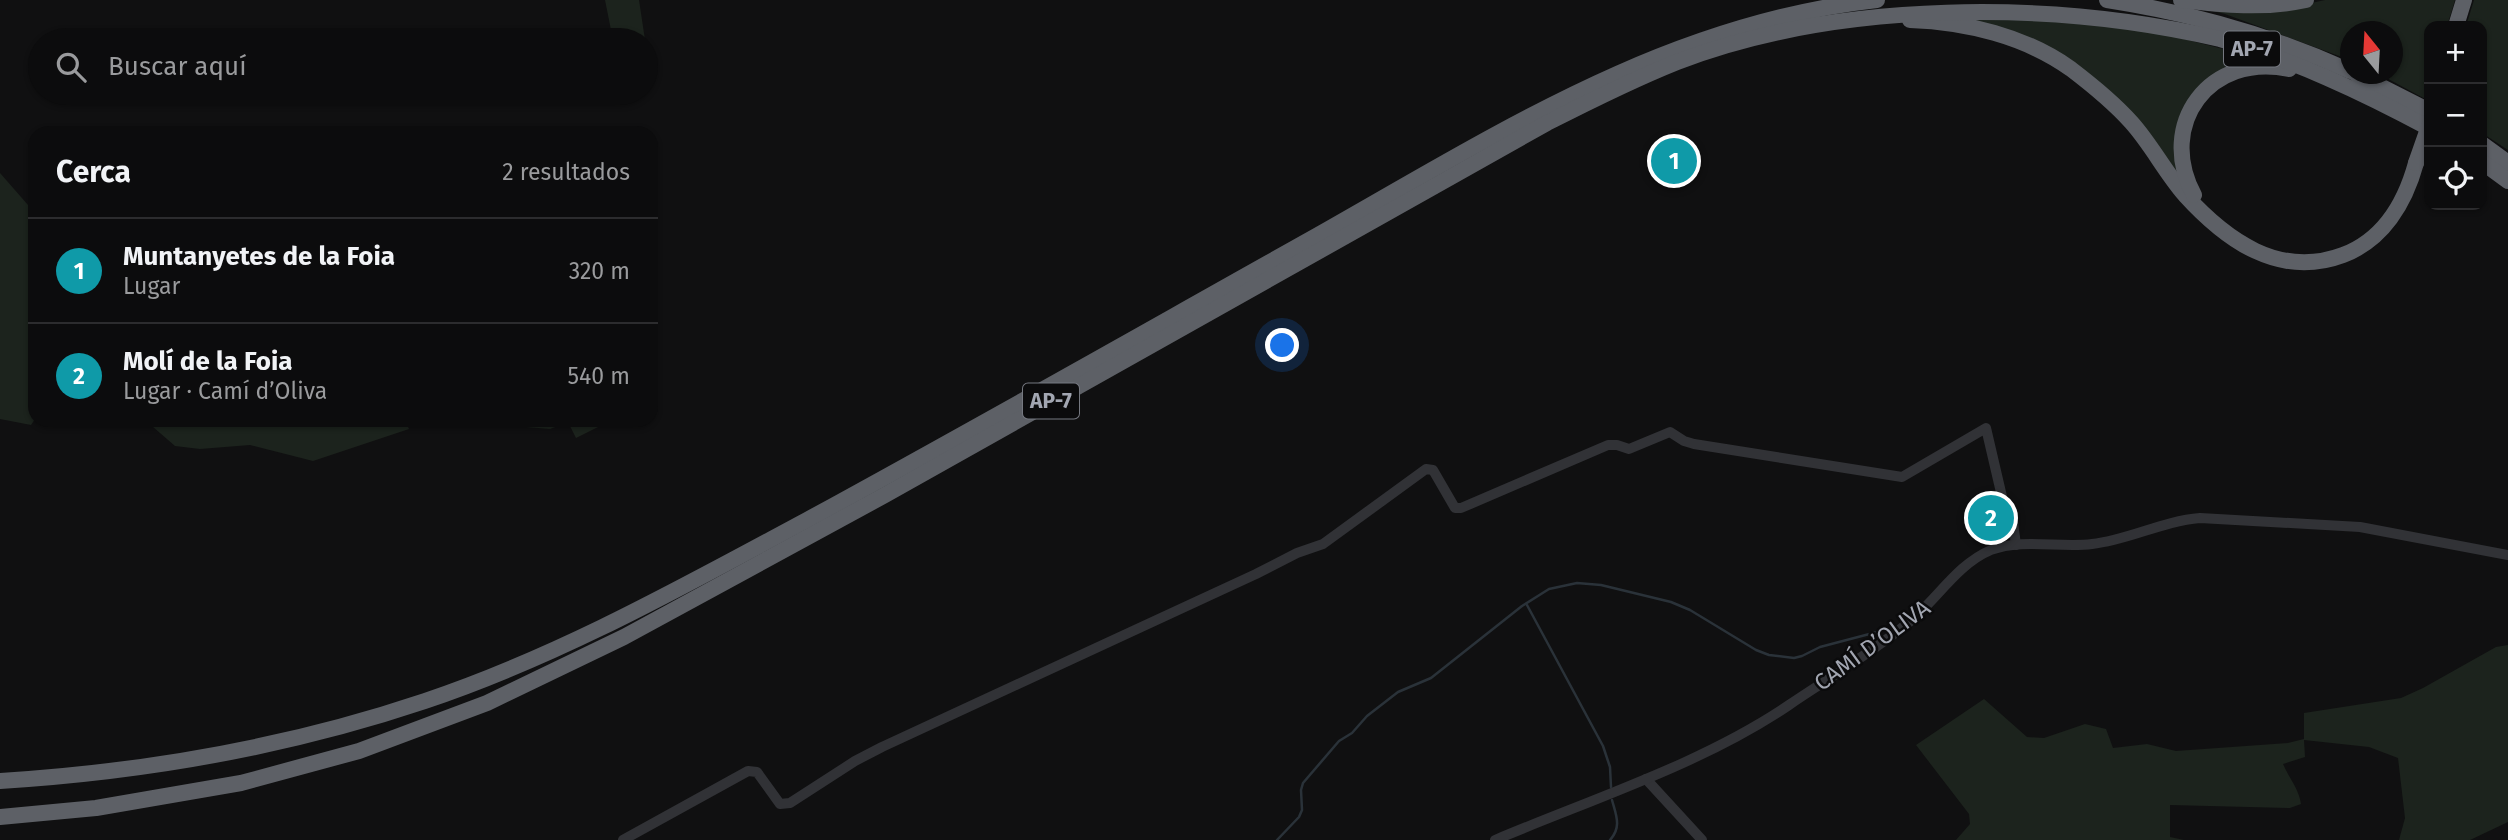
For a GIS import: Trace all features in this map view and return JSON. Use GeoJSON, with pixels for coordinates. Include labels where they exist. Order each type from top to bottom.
{"type":"FeatureCollection","features":[{"type":"Feature","properties":{"kind":"highway","name":"AP-7"},"geometry":{"type":"LineString","coordinates":[[0,781],[114,771],[269,743],[370,718],[428,700],[539,658],[624,617],[867,488],[1602,79],[1646,60],[1734,29],[1877,0]]}},
{"type":"Feature","properties":{"kind":"highway"},"geometry":{"type":"LineString","coordinates":[[2181,0],[2238,6],[2306,0]]}},
{"type":"Feature","properties":{"kind":"highway"},"geometry":{"type":"LineString","coordinates":[[2458,21],[2464,0]]}},
{"type":"Feature","properties":{"kind":"highway","name":"AP-7"},"geometry":{"type":"LineString","coordinates":[[0,817],[96,808],[241,783],[359,751],[487,703],[624,637],[862,507],[1547,123],[1619,86],[1678,62],[1782,30],[1867,15],[1975,8],[2105,5],[2160,17],[2297,64],[2340,74]]}},
{"type":"Feature","properties":{"kind":"highway"},"geometry":{"type":"LineString","coordinates":[[1782,30],[1805,32],[1860,22],[1894,20],[1948,23],[2017,41],[2068,68],[2112,103],[2132,123],[2185,195],[2227,234],[2256,253],[2290,262],[2325,260],[2358,248],[2385,226],[2404,198],[2424,141]]}},
{"type":"Feature","properties":{"kind":"highway"},"geometry":{"type":"LineString","coordinates":[[2204,212],[2183,172],[2181,138],[2186,117],[2211,84],[2237,70],[2268,66],[2340,75]]}},
{"type":"Feature","properties":{"kind":"highway","name":"AP-7"},"geometry":{"type":"LineString","coordinates":[[2362,84],[2424,124]]}},
{"type":"Feature","properties":{"kind":"highway","name":"AP-7"},"geometry":{"type":"LineString","coordinates":[[2368,84],[2424,109]]}},
{"type":"Feature","properties":{"kind":"highway"},"geometry":{"type":"LineString","coordinates":[[2486,147],[2508,163]]}},
{"type":"Feature","properties":{"kind":"highway"},"geometry":{"type":"LineString","coordinates":[[2487,166],[2508,181]]}},
{"type":"Feature","properties":{"kind":"street"},"geometry":{"type":"LineString","coordinates":[[623,840],[748,771],[757,772],[780,804],[790,803],[882,747],[1297,553],[1323,544],[1426,469],[1433,470],[1455,508],[1461,509],[1608,445],[1629,449],[1670,432],[1694,444],[1902,477],[1986,428],[2003,501],[2013,522],[2016,545]]}},
{"type":"Feature","properties":{"kind":"street","name":"CAMÍ D’OLIVA"},"geometry":{"type":"LineString","coordinates":[[1495,840],[1646,779],[1768,719],[1906,625],[1970,562],[1993,550],[2016,545],[2094,544],[2178,521],[2200,518],[2361,527],[2508,555]]}},
{"type":"Feature","properties":{"kind":"street"},"geometry":{"type":"LineString","coordinates":[[1646,779],[1702,840]]}},
{"type":"Feature","properties":{"kind":"shaded area"},"geometry":{"type":"Polygon","coordinates":[[[605,0],[639,0],[643,28],[611,28],[605,0]]]}},
{"type":"Feature","properties":{"kind":"shaded area"},"geometry":{"type":"Polygon","coordinates":[[[2325,0],[2455,0],[2449,21],[2424,21],[2424,98],[2398,84],[2403,84],[2403,21],[2340,21],[2340,56],[2225,14],[2200,8],[2293,7],[2325,0]]]}},
{"type":"Feature","properties":{"kind":"shaded area"},"geometry":{"type":"Polygon","coordinates":[[[2474,0],[2508,0],[2508,150],[2487,136],[2487,21],[2468,21],[2474,0]]]}},
{"type":"Feature","properties":{"kind":"shaded area"},"geometry":{"type":"Polygon","coordinates":[[[1929,15],[2097,22],[2152,31],[2263,59],[2229,67],[2198,89],[2180,179],[2065,58],[1929,15]]]}},
{"type":"Feature","properties":{"kind":"shaded area"},"geometry":{"type":"Polygon","coordinates":[[[0,173],[28,205],[28,424],[0,419],[0,173]]]}},
{"type":"Feature","properties":{"kind":"shaded area"},"geometry":{"type":"Polygon","coordinates":[[[153,427],[409,429],[313,461],[250,445],[200,449],[175,446],[153,427]]]}},
{"type":"Feature","properties":{"kind":"shaded area"},"geometry":{"type":"Polygon","coordinates":[[[570,427],[598,427],[576,438],[570,427]]]}},
{"type":"Feature","properties":{"kind":"shaded area"},"geometry":{"type":"Polygon","coordinates":[[[2508,645],[2508,822],[2470,840],[2399,840],[2405,818],[2398,758],[2369,747],[2304,740],[2305,757],[2283,764],[2301,804],[2290,808],[2170,805],[2170,837],[2184,840],[1956,840],[1970,824],[1969,814],[1916,745],[1984,699],[2027,737],[2044,738],[2085,724],[2106,729],[2113,748],[2147,744],[2176,751],[2288,743],[2304,739],[2304,713],[2401,698],[2496,647],[2508,645]]]}},
{"type":"Feature","properties":{"kind":"waterway"},"geometry":{"type":"LineString","coordinates":[[1277,840],[1299,817],[1302,810],[1303,783],[1339,741],[1352,733],[1367,716],[1398,692],[1431,678],[1522,606],[1549,589],[1577,583],[1601,585],[1671,602],[1769,655],[1794,658],[1820,647],[1877,632]]}},
{"type":"Feature","properties":{"kind":"waterway"},"geometry":{"type":"LineString","coordinates":[[1527,605],[1603,746],[1610,767],[1611,787]]}},
{"type":"Feature","properties":{"kind":"waterway"},"geometry":{"type":"LineString","coordinates":[[1610,840],[1617,826],[1612,800]]}},
{"type":"Feature","properties":{"kind":"place","name":"Muntanyetes de la Foia"},"geometry":{"type":"Point","coordinates":[1674,161]}},
{"type":"Feature","properties":{"kind":"place","name":"Molí de la Foia"},"geometry":{"type":"Point","coordinates":[1991,518]}}]}
